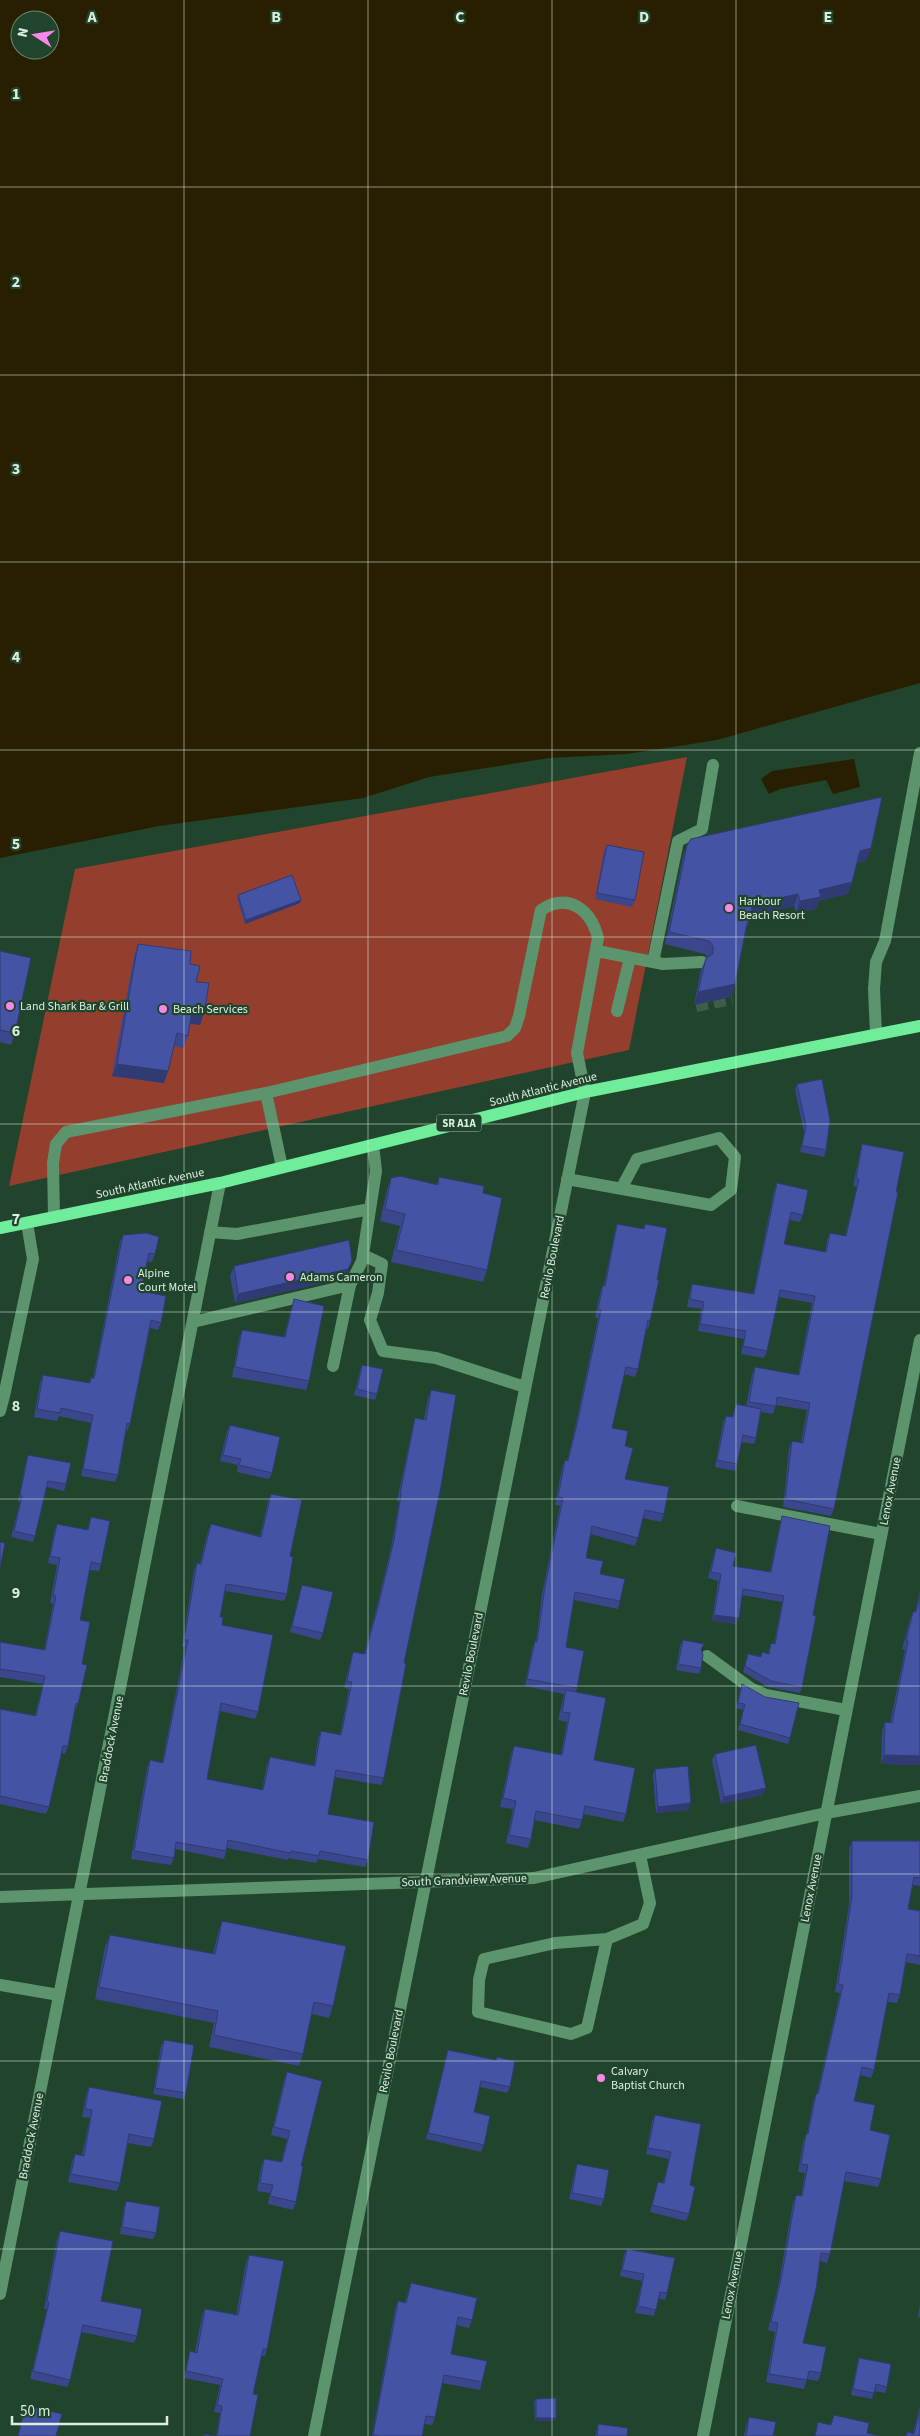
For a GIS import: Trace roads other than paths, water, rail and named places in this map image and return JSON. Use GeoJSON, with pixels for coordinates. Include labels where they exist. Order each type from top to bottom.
{"type":"FeatureCollection","features":[{"type":"Feature","properties":{"kind":"main road","name":"South Atlantic Avenue"},"geometry":{"type":"LineString","coordinates":[[0,1228],[220,1183],[585,1092],[920,1026]]}},
{"type":"Feature","properties":{"kind":"street"},"geometry":{"type":"LineString","coordinates":[[876,1034],[874,988],[876,962],[885,941],[920,753]]}},
{"type":"Feature","properties":{"kind":"street"},"geometry":{"type":"LineString","coordinates":[[653,962],[678,840],[702,828],[713,765]]}},
{"type":"Feature","properties":{"kind":"street","name":"Revilo Boulevard"},"geometry":{"type":"LineString","coordinates":[[266,1093],[507,1036],[515,1028],[519,1016],[541,910],[550,904],[573,904],[586,912],[594,922],[598,938],[597,952],[577,1053],[585,1092],[424,1882],[314,2436]]}},
{"type":"Feature","properties":{"kind":"street"},"geometry":{"type":"LineString","coordinates":[[597,952],[663,964],[702,962]]}},
{"type":"Feature","properties":{"kind":"street"},"geometry":{"type":"LineString","coordinates":[[617,1011],[630,958]]}},
{"type":"Feature","properties":{"kind":"street"},"geometry":{"type":"LineString","coordinates":[[54,1217],[53,1163],[56,1144],[66,1132],[266,1093],[282,1167]]}},
{"type":"Feature","properties":{"kind":"street"},"geometry":{"type":"LineString","coordinates":[[567,1179],[712,1205],[731,1190],[735,1157],[719,1138],[637,1159],[621,1188]]}},
{"type":"Feature","properties":{"kind":"street"},"geometry":{"type":"LineString","coordinates":[[333,1366],[350,1285],[363,1255],[376,1172],[373,1145]]}},
{"type":"Feature","properties":{"kind":"street","name":"Braddock Avenue"},"geometry":{"type":"LineString","coordinates":[[0,2294],[81,1893],[220,1183]]}},
{"type":"Feature","properties":{"kind":"street"},"geometry":{"type":"LineString","coordinates":[[210,1232],[237,1234],[370,1209]]}},
{"type":"Feature","properties":{"kind":"street"},"geometry":{"type":"LineString","coordinates":[[0,1411],[33,1259],[27,1223]]}},
{"type":"Feature","properties":{"kind":"street"},"geometry":{"type":"LineString","coordinates":[[363,1255],[382,1264],[378,1293],[370,1320],[382,1351],[436,1358],[525,1387]]}},
{"type":"Feature","properties":{"kind":"street"},"geometry":{"type":"LineString","coordinates":[[193,1322],[350,1285]]}},
{"type":"Feature","properties":{"kind":"street","name":"Lenox Avenue"},"geometry":{"type":"LineString","coordinates":[[703,2436],[920,1340]]}},
{"type":"Feature","properties":{"kind":"street"},"geometry":{"type":"LineString","coordinates":[[738,1506],[881,1534]]}},
{"type":"Feature","properties":{"kind":"street"},"geometry":{"type":"LineString","coordinates":[[708,1656],[752,1689],[766,1695],[846,1710]]}},
{"type":"Feature","properties":{"kind":"street","name":"South Grandview Avenue"},"geometry":{"type":"LineString","coordinates":[[0,1897],[534,1878],[826,1813],[920,1796]]}},
{"type":"Feature","properties":{"kind":"street"},"geometry":{"type":"LineString","coordinates":[[607,1939],[587,2028],[570,2034],[478,2012],[478,1980],[484,1959],[555,1943],[607,1939],[643,1924],[650,1903],[640,1855]]}},
{"type":"Feature","properties":{"kind":"street"},"geometry":{"type":"LineString","coordinates":[[0,1985],[59,1995]]}},
{"type":"Feature","properties":{"kind":"tunnel"},"geometry":{"type":"LineString","coordinates":[[696,1006],[732,999]]}},
{"type":"Feature","properties":{"kind":"place","name":"Harbour Beach Resort"},"geometry":{"type":"Point","coordinates":[729,908]}},
{"type":"Feature","properties":{"kind":"place","name":"Land Shark Bar & Grill"},"geometry":{"type":"Point","coordinates":[10,1006]}},
{"type":"Feature","properties":{"kind":"place","name":"Beach Services"},"geometry":{"type":"Point","coordinates":[163,1009]}},
{"type":"Feature","properties":{"kind":"place","name":"Adams Cameron"},"geometry":{"type":"Point","coordinates":[290,1277]}},
{"type":"Feature","properties":{"kind":"place","name":"Alpine Court Motel"},"geometry":{"type":"Point","coordinates":[128,1280]}},
{"type":"Feature","properties":{"kind":"place","name":"Calvary Baptist Church"},"geometry":{"type":"Point","coordinates":[601,2078]}}]}
